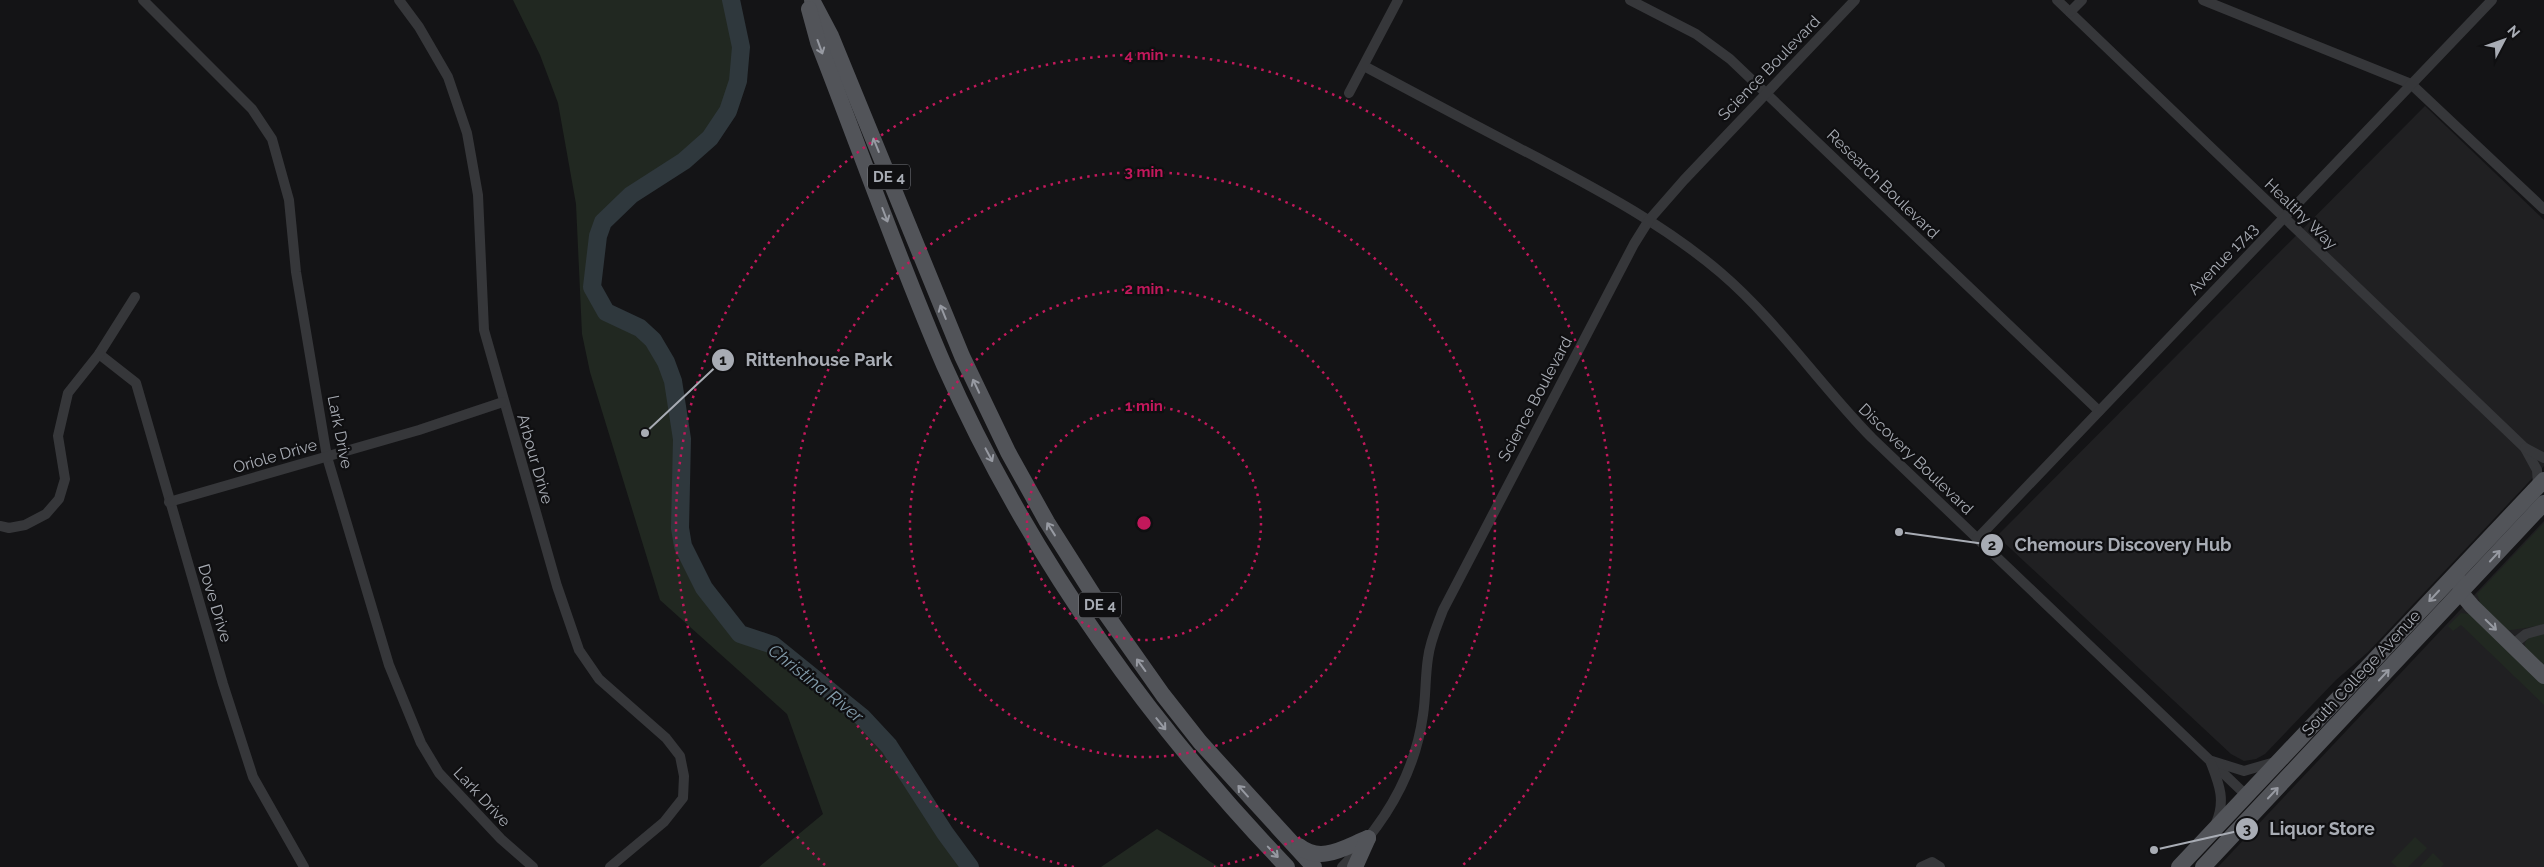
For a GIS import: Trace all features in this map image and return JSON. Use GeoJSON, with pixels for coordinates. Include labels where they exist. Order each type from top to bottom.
{"type":"FeatureCollection","features":[{"type":"Feature","properties":{"kind":"main road","name":"DE 4"},"geometry":{"type":"LineString","coordinates":[[806,0],[818,42],[944,364],[1015,504],[1068,593],[1139,695],[1196,767],[1287,867]]}},
{"type":"Feature","properties":{"kind":"main road","name":"DE 4"},"geometry":{"type":"LineString","coordinates":[[812,0],[831,36],[962,356],[1008,452],[1034,500],[1101,606],[1158,688],[1200,742],[1314,867]]}},
{"type":"Feature","properties":{"kind":"main road","name":"South College Avenue"},"geometry":{"type":"LineString","coordinates":[[2179,867],[2541,483]]}},
{"type":"Feature","properties":{"kind":"main road","name":"South College Avenue"},"geometry":{"type":"LineString","coordinates":[[2203,867],[2544,503]]}},
{"type":"Feature","properties":{"kind":"main road"},"geometry":{"type":"LineString","coordinates":[[2458,570],[2461,593],[2544,676]]}},
{"type":"Feature","properties":{"kind":"main road"},"geometry":{"type":"LineString","coordinates":[[1276,827],[1306,852],[1320,855],[1332,853],[1368,838]]}},
{"type":"Feature","properties":{"kind":"main road"},"geometry":{"type":"LineString","coordinates":[[1355,867],[1368,838]]}},
{"type":"Feature","properties":{"kind":"street","name":"Lark Drive"},"geometry":{"type":"LineString","coordinates":[[143,0],[252,109],[272,139],[289,200],[296,272],[327,457],[389,665],[421,744],[439,773],[464,802],[533,867]]}},
{"type":"Feature","properties":{"kind":"street","name":"Arbour Drive"},"geometry":{"type":"LineString","coordinates":[[400,0],[419,27],[448,77],[467,134],[478,196],[484,330],[557,586],[579,650],[599,679],[666,738],[680,756],[684,776],[684,798],[664,822],[610,867]]}},
{"type":"Feature","properties":{"kind":"street"},"geometry":{"type":"LineString","coordinates":[[1349,93],[1398,0]]}},
{"type":"Feature","properties":{"kind":"street","name":"Research Boulevard"},"geometry":{"type":"LineString","coordinates":[[1630,0],[1715,47],[1766,93],[2100,410]]}},
{"type":"Feature","properties":{"kind":"street","name":"Science Boulevard"},"geometry":{"type":"LineString","coordinates":[[1342,867],[1368,838],[1392,803],[1412,764],[1423,714],[1428,656],[1443,610],[1598,309],[1649,220],[1855,0]]}},
{"type":"Feature","properties":{"kind":"street","name":"Healthy Way"},"geometry":{"type":"LineString","coordinates":[[2057,0],[2525,448],[2544,458]]}},
{"type":"Feature","properties":{"kind":"street"},"geometry":{"type":"LineString","coordinates":[[2070,12],[2082,0]]}},
{"type":"Feature","properties":{"kind":"street"},"geometry":{"type":"LineString","coordinates":[[2203,0],[2411,84],[2544,209]]}},
{"type":"Feature","properties":{"kind":"street","name":"Avenue 1743"},"geometry":{"type":"LineString","coordinates":[[1977,538],[2492,0]]}},
{"type":"Feature","properties":{"kind":"street","name":"Discovery Boulevard"},"geometry":{"type":"LineString","coordinates":[[1364,66],[1628,206],[1706,262],[1741,292],[1851,418],[2246,796]]}},
{"type":"Feature","properties":{"kind":"street"},"geometry":{"type":"LineString","coordinates":[[0,526],[9,528],[25,525],[46,514],[59,499],[66,479],[58,436],[68,393],[99,354],[135,297]]}},
{"type":"Feature","properties":{"kind":"street","name":"Dove Drive"},"geometry":{"type":"LineString","coordinates":[[99,354],[136,383],[223,684],[254,776],[304,867]]}},
{"type":"Feature","properties":{"kind":"street","name":"Oriole Drive"},"geometry":{"type":"LineString","coordinates":[[169,502],[419,430],[503,402]]}},
{"type":"Feature","properties":{"kind":"street","name":"Healthy Way"},"geometry":{"type":"LineString","coordinates":[[2525,448],[2537,470],[2541,483]]}},
{"type":"Feature","properties":{"kind":"street"},"geometry":{"type":"LineString","coordinates":[[2512,645],[2526,634],[2544,629]]}},
{"type":"Feature","properties":{"kind":"street","name":"Discovery Boulevard"},"geometry":{"type":"LineString","coordinates":[[2209,760],[2244,771],[2279,760]]}},
{"type":"Feature","properties":{"kind":"street","name":"Discovery Boulevard"},"geometry":{"type":"LineString","coordinates":[[2209,760],[2222,796],[2220,813],[2210,834]]}},
{"type":"Feature","properties":{"kind":"street"},"geometry":{"type":"LineString","coordinates":[[1921,867],[1932,862],[1940,867]]}},
{"type":"Feature","properties":{"kind":"shaded area"},"geometry":{"type":"Polygon","coordinates":[[[513,0],[727,0],[741,47],[710,138],[684,161],[631,195],[603,222],[598,236],[592,287],[606,312],[640,328],[653,340],[666,362],[673,381],[682,439],[680,528],[683,546],[704,588],[740,634],[773,645],[862,717],[889,746],[945,833],[970,867],[759,867],[823,814],[787,714],[660,600],[590,372],[582,334],[576,204],[558,103],[540,55],[513,0]]]}},
{"type":"Feature","properties":{"kind":"shaded area"},"geometry":{"type":"Polygon","coordinates":[[[2425,106],[2544,220],[2544,466],[2368,652],[2336,680],[2265,754],[2256,759],[2244,761],[2231,754],[1997,536],[2425,106]]]}},
{"type":"Feature","properties":{"kind":"shaded area"},"geometry":{"type":"Polygon","coordinates":[[[2544,521],[2544,867],[2218,867],[2544,521]]]}},
{"type":"Feature","properties":{"kind":"shaded area"},"geometry":{"type":"Polygon","coordinates":[[[2544,523],[2544,625],[2505,631],[2477,605],[2480,602],[2477,594],[2544,523]]]}},
{"type":"Feature","properties":{"kind":"shaded area"},"geometry":{"type":"Polygon","coordinates":[[[2471,611],[2544,682],[2544,705],[2461,625],[2453,631],[2448,626],[2461,613],[2468,614],[2471,611]]]}},
{"type":"Feature","properties":{"kind":"shaded area"},"geometry":{"type":"Polygon","coordinates":[[[2544,633],[2544,670],[2525,648],[2525,643],[2528,638],[2544,633]]]}},
{"type":"Feature","properties":{"kind":"shaded area"},"geometry":{"type":"Polygon","coordinates":[[[1157,829],[1219,867],[1101,867],[1157,829]]]}},
{"type":"Feature","properties":{"kind":"shaded area"},"geometry":{"type":"Polygon","coordinates":[[[2415,837],[2427,848],[2408,867],[2397,867],[2391,862],[2415,837]]]}},
{"type":"Feature","properties":{"kind":"shaded area"},"geometry":{"type":"Polygon","coordinates":[[[2433,853],[2444,864],[2441,867],[2420,867],[2433,853]]]}},
{"type":"Feature","properties":{"kind":"waterway","name":"Christina River"},"geometry":{"type":"LineString","coordinates":[[731,0],[741,47],[738,81],[728,111],[710,138],[684,161],[631,195],[603,222],[598,236],[592,287],[606,312],[640,328],[653,340],[666,362],[673,381],[682,439],[680,528],[683,546],[704,588],[740,634],[773,645],[862,717],[889,746],[945,833],[970,867]]}},
{"type":"Feature","properties":{"kind":"place","name":"Rittenhouse Park"},"geometry":{"type":"Point","coordinates":[645,433]}},
{"type":"Feature","properties":{"kind":"place","name":"Chemours Discovery Hub"},"geometry":{"type":"Point","coordinates":[1899,532]}},
{"type":"Feature","properties":{"kind":"place","name":"Liquor Store"},"geometry":{"type":"Point","coordinates":[2154,850]}}]}
